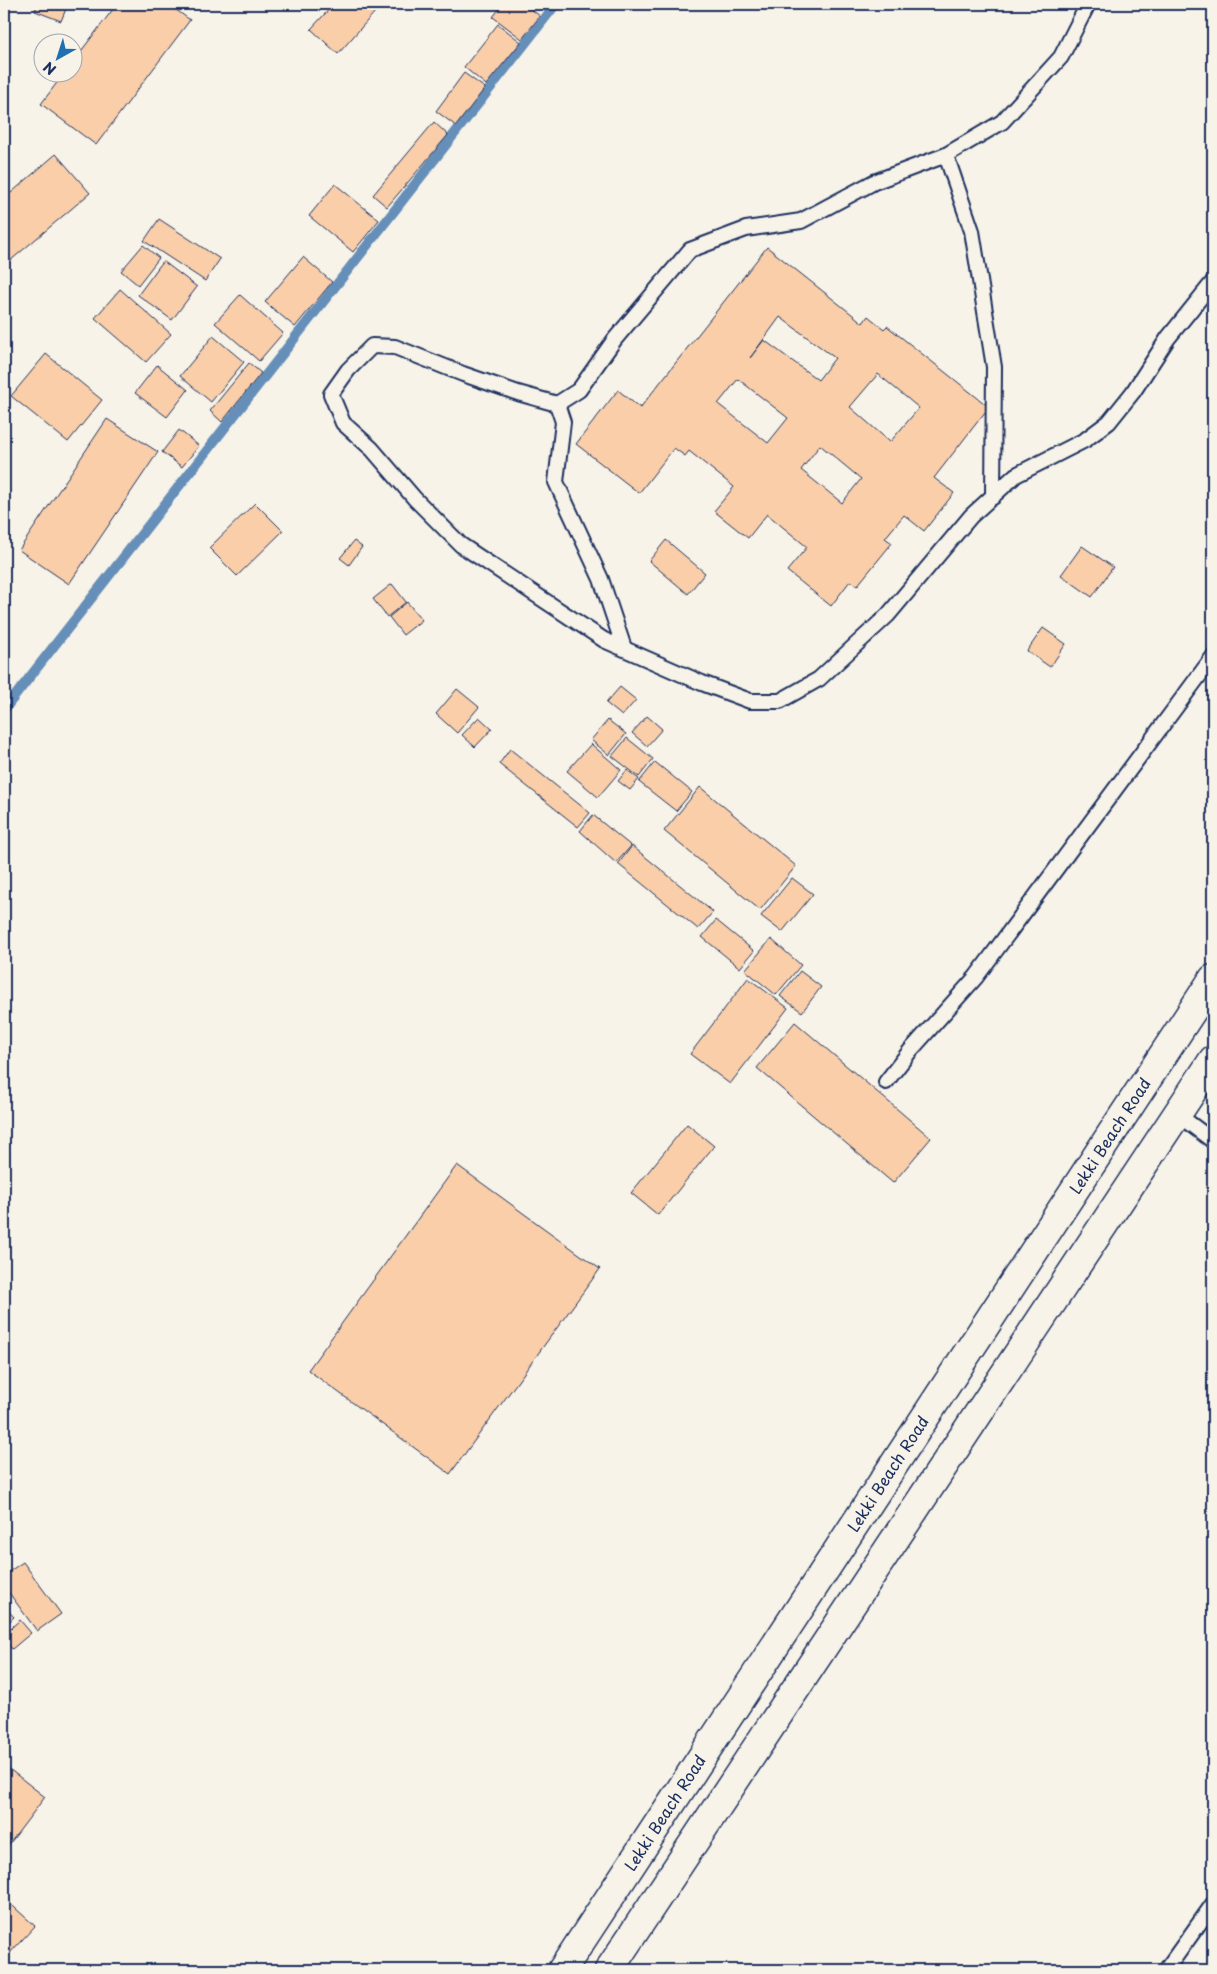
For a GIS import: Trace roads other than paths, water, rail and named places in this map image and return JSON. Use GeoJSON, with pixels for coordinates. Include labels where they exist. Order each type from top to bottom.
{"type":"FeatureCollection","features":[{"type":"Feature","properties":{"kind":"main road","name":"Lekki Beach Road"},"geometry":{"type":"LineString","coordinates":[[562,1970],[1213,978]]}},
{"type":"Feature","properties":{"kind":"main road"},"geometry":{"type":"LineString","coordinates":[[609,1970],[1213,1060]]}},
{"type":"Feature","properties":{"kind":"lane"},"geometry":{"type":"LineString","coordinates":[[1088,4],[1061,57],[1002,122],[946,155],[874,182],[800,221],[746,228],[690,250],[615,340],[579,390],[558,404],[462,374],[396,347],[372,346],[348,370],[331,394],[343,423],[372,449],[415,499],[461,544],[604,640],[702,683],[750,701],[780,701],[820,679],[888,615],[971,516],[1016,476],[1085,440],[1109,422],[1133,392],[1168,338],[1213,282]]}},
{"type":"Feature","properties":{"kind":"lane"},"geometry":{"type":"LineString","coordinates":[[946,155],[972,231],[994,367],[992,497]]}},
{"type":"Feature","properties":{"kind":"lane"},"geometry":{"type":"LineString","coordinates":[[558,404],[563,422],[556,482],[601,579],[624,648]]}},
{"type":"Feature","properties":{"kind":"lane"},"geometry":{"type":"LineString","coordinates":[[886,1082],[910,1051],[976,978],[1213,656]]}},
{"type":"Feature","properties":{"kind":"lane"},"geometry":{"type":"LineString","coordinates":[[1177,1114],[1213,1141]]}},
{"type":"Feature","properties":{"kind":"lane"},"geometry":{"type":"LineString","coordinates":[[1166,1970],[1213,1904]]}},
{"type":"Feature","properties":{"kind":"waterway"},"geometry":{"type":"LineString","coordinates":[[4,710],[556,4]]}}]}
